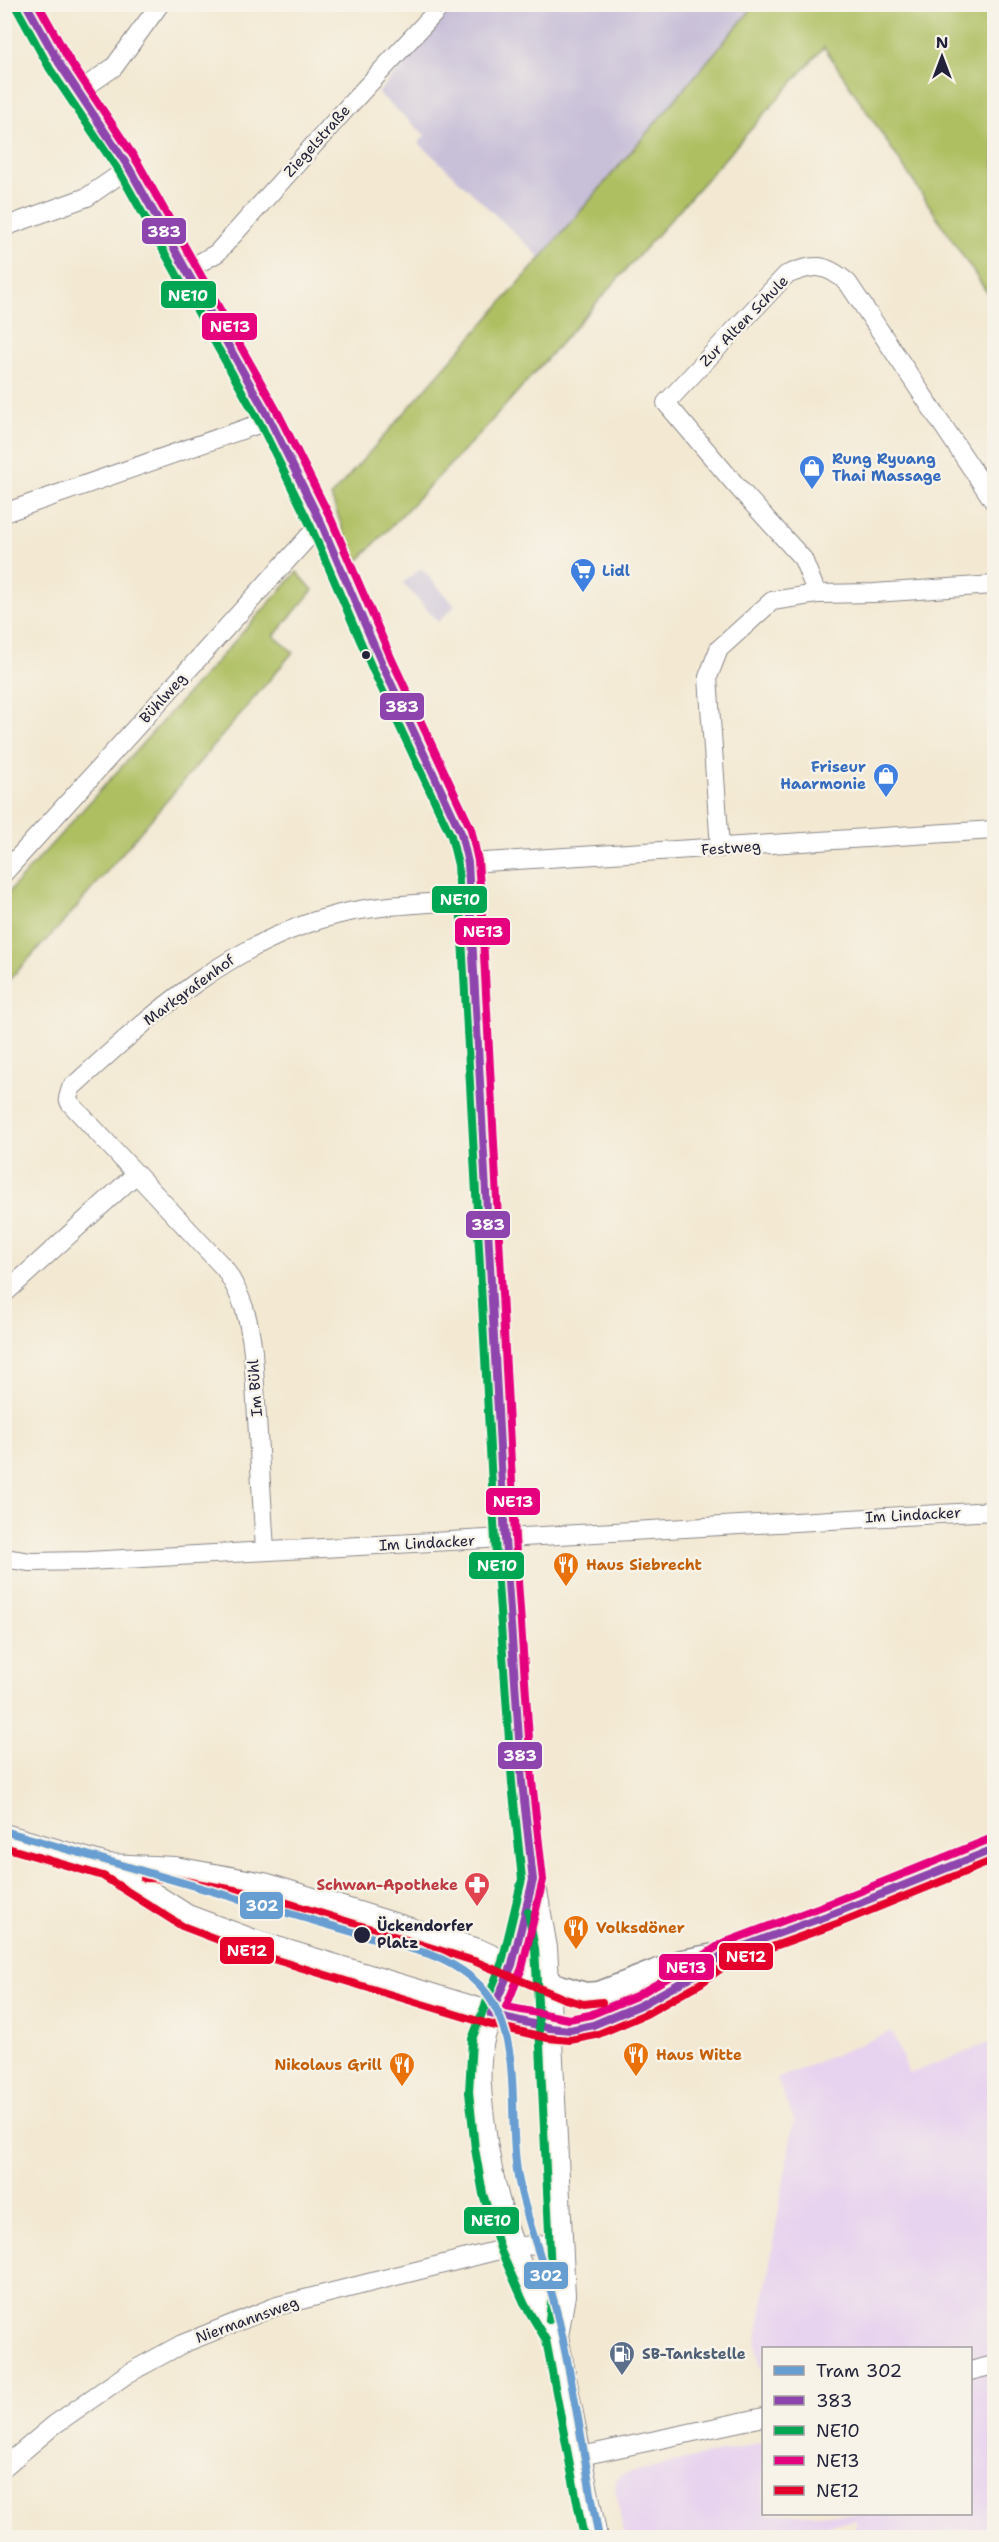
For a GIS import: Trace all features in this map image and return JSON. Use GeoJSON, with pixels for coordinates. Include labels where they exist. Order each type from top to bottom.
{"type":"FeatureCollection","features":[{"type":"Feature","properties":{"kind":"main road"},"geometry":{"type":"LineString","coordinates":[[26,4],[78,92],[129,168],[270,420],[321,523],[382,664],[461,832],[468,863],[471,900],[505,1539],[522,1782],[533,1880],[545,1948],[563,2295],[556,2336]]}},
{"type":"Feature","properties":{"kind":"main road"},"geometry":{"type":"LineString","coordinates":[[4,1836],[107,1866],[175,1869],[264,1885],[478,1950],[547,1982]]}},
{"type":"Feature","properties":{"kind":"main road"},"geometry":{"type":"LineString","coordinates":[[107,1866],[188,1917],[296,1956],[491,2014],[550,2028]]}},
{"type":"Feature","properties":{"kind":"main road"},"geometry":{"type":"LineString","coordinates":[[533,1880],[512,1965],[482,2041],[479,2091],[485,2148],[493,2191],[512,2247],[535,2301],[556,2336],[595,2538]]}},
{"type":"Feature","properties":{"kind":"street"},"geometry":{"type":"LineString","coordinates":[[78,92],[114,68],[160,4]]}},
{"type":"Feature","properties":{"kind":"street","name":"Ziegelstraße"},"geometry":{"type":"LineString","coordinates":[[187,270],[217,253],[443,4]]}},
{"type":"Feature","properties":{"kind":"street"},"geometry":{"type":"LineString","coordinates":[[4,227],[87,197],[129,168]]}},
{"type":"Feature","properties":{"kind":"street","name":"Zur Alten Schule"},"geometry":{"type":"LineString","coordinates":[[818,594],[803,559],[666,403],[786,274],[810,266],[833,270],[848,283],[994,502]]}},
{"type":"Feature","properties":{"kind":"street"},"geometry":{"type":"LineString","coordinates":[[4,513],[270,420]]}},
{"type":"Feature","properties":{"kind":"street","name":"Bühlweg"},"geometry":{"type":"LineString","coordinates":[[4,873],[321,523]]}},
{"type":"Feature","properties":{"kind":"street"},"geometry":{"type":"LineString","coordinates":[[720,848],[708,677],[719,649],[772,601],[818,594],[874,593],[994,585]]}},
{"type":"Feature","properties":{"kind":"street","name":"Festweg"},"geometry":{"type":"LineString","coordinates":[[468,863],[994,830]]}},
{"type":"Feature","properties":{"kind":"street","name":"Markgrafenhof"},"geometry":{"type":"LineString","coordinates":[[200,1241],[68,1098],[71,1088],[148,1018],[225,961],[267,940],[340,914],[378,908],[471,900]]}},
{"type":"Feature","properties":{"kind":"street"},"geometry":{"type":"LineString","coordinates":[[4,1294],[136,1174]]}},
{"type":"Feature","properties":{"kind":"street","name":"Im Bühl"},"geometry":{"type":"LineString","coordinates":[[200,1241],[225,1269],[250,1322],[265,1550]]}},
{"type":"Feature","properties":{"kind":"street","name":"Im Lindacker"},"geometry":{"type":"LineString","coordinates":[[4,1558],[30,1562],[88,1561],[994,1511]]}},
{"type":"Feature","properties":{"kind":"street"},"geometry":{"type":"LineString","coordinates":[[547,1982],[585,1994],[599,1993],[682,1960],[725,1953],[835,1913],[994,1849]]}},
{"type":"Feature","properties":{"kind":"street"},"geometry":{"type":"LineString","coordinates":[[550,2028],[570,2030],[592,2025],[641,2005],[696,1974],[725,1953]]}},
{"type":"Feature","properties":{"kind":"street","name":"Niermannsweg"},"geometry":{"type":"LineString","coordinates":[[4,2467],[54,2425],[127,2374],[182,2344],[277,2306],[512,2247],[559,2243]]}},
{"type":"Feature","properties":{"kind":"street"},"geometry":{"type":"LineString","coordinates":[[972,2370],[994,2365]]}},
{"type":"Feature","properties":{"kind":"street"},"geometry":{"type":"LineString","coordinates":[[581,2456],[762,2417]]}},
{"type":"Feature","properties":{"kind":"shaded area"},"geometry":{"type":"Polygon","coordinates":[[[454,5],[755,5],[541,258],[419,143],[425,135],[378,93],[454,5]]]}},
{"type":"Feature","properties":{"kind":"shaded area"},"geometry":{"type":"Polygon","coordinates":[[[421,568],[455,606],[438,622],[403,583],[421,568]]]}},
{"type":"Feature","properties":{"kind":"shaded area"},"geometry":{"type":"Polygon","coordinates":[[[892,2031],[909,2074],[994,2041],[994,2537],[853,2537],[857,2520],[760,2537],[624,2537],[615,2487],[617,2479],[623,2474],[762,2442],[762,2515],[972,2515],[972,2347],[762,2347],[762,2373],[756,2346],[794,2120],[777,2079],[892,2031]]]}},
{"type":"Feature","properties":{"kind":"green space"},"geometry":{"type":"Polygon","coordinates":[[[755,5],[994,5],[994,303],[824,47],[487,426],[355,564],[331,496],[541,258],[755,5]]]}},
{"type":"Feature","properties":{"kind":"green space"},"geometry":{"type":"Polygon","coordinates":[[[297,572],[313,590],[274,636],[293,652],[69,916],[5,984],[5,896],[297,572]]]}},
{"type":"Feature","properties":{"kind":"tram line","name":"302"},"geometry":{"type":"LineString","coordinates":[[4,1831],[429,1954],[460,1969],[485,1991],[497,2011],[509,2051],[518,2177],[526,2213],[558,2318],[599,2538]]}},
{"type":"Feature","properties":{"kind":"transit line","name":"383"},"geometry":{"type":"LineString","coordinates":[[26,4],[59,63],[129,168],[270,420],[321,523],[382,664],[461,833],[468,863],[505,1539],[522,1782],[533,1880],[512,1965],[491,2014]]}},
{"type":"Feature","properties":{"kind":"transit line","name":"NE13"},"geometry":{"type":"LineString","coordinates":[[38,4],[68,58],[138,163],[279,415],[331,519],[392,660],[471,829],[478,861],[481,899],[515,1538],[532,1781],[543,1880],[522,1968],[506,2007],[569,2019],[590,2015],[636,1996],[721,1944],[831,1903],[990,1839]]}},
{"type":"Feature","properties":{"kind":"transit line","name":"NE10"},"geometry":{"type":"LineString","coordinates":[[17,9],[50,69],[120,173],[261,425],[311,527],[372,668],[451,836],[458,865],[495,1540],[512,1783],[522,1879],[502,1962],[472,2039],[469,2092],[475,2149],[483,2194],[501,2251],[525,2305],[546,2340],[584,2538]]}},
{"type":"Feature","properties":{"kind":"transit line","name":"NE12"},"geometry":{"type":"LineString","coordinates":[[4,1847],[103,1876],[182,1926],[253,1953],[488,2024],[548,2038],[570,2040],[596,2035],[646,2014],[701,1983],[730,1962],[839,1923],[994,1860]]}},
{"type":"Feature","properties":{"kind":"transit line","name":"383"},"geometry":{"type":"LineString","coordinates":[[491,2014],[550,2028],[570,2030],[593,2025],[641,2005],[696,1974],[725,1953],[835,1913],[994,1849]]}},
{"type":"Feature","properties":{"kind":"transit line","name":"NE12"},"geometry":{"type":"LineString","coordinates":[[144,1878],[174,1879],[262,1895],[474,1961],[565,1999],[584,2004],[602,2002]]}},
{"type":"Feature","properties":{"kind":"transit line","name":"NE10"},"geometry":{"type":"LineString","coordinates":[[528,1912],[535,1949],[537,1983],[552,2294],[549,2320]]}},
{"type":"Feature","properties":{"kind":"place","name":"Rung Ryuang Thai Massage"},"geometry":{"type":"Point","coordinates":[812,491]}},
{"type":"Feature","properties":{"kind":"place","name":"Lidl"},"geometry":{"type":"Point","coordinates":[583,594]}},
{"type":"Feature","properties":{"kind":"place","name":"Friseur Haarmonie"},"geometry":{"type":"Point","coordinates":[886,799]}},
{"type":"Feature","properties":{"kind":"place","name":"Haus Siebrecht"},"geometry":{"type":"Point","coordinates":[566,1588]}},
{"type":"Feature","properties":{"kind":"place","name":"Schwan-Apotheke"},"geometry":{"type":"Point","coordinates":[477,1908]}},
{"type":"Feature","properties":{"kind":"place","name":"Ückendorfer Platz"},"geometry":{"type":"Point","coordinates":[362,1935]}},
{"type":"Feature","properties":{"kind":"place","name":"Volksdöner"},"geometry":{"type":"Point","coordinates":[576,1951]}},
{"type":"Feature","properties":{"kind":"place","name":"Haus Witte"},"geometry":{"type":"Point","coordinates":[636,2078]}},
{"type":"Feature","properties":{"kind":"place","name":"Nikolaus Grill"},"geometry":{"type":"Point","coordinates":[402,2088]}},
{"type":"Feature","properties":{"kind":"place","name":"SB-Tankstelle"},"geometry":{"type":"Point","coordinates":[622,2377]}}]}
